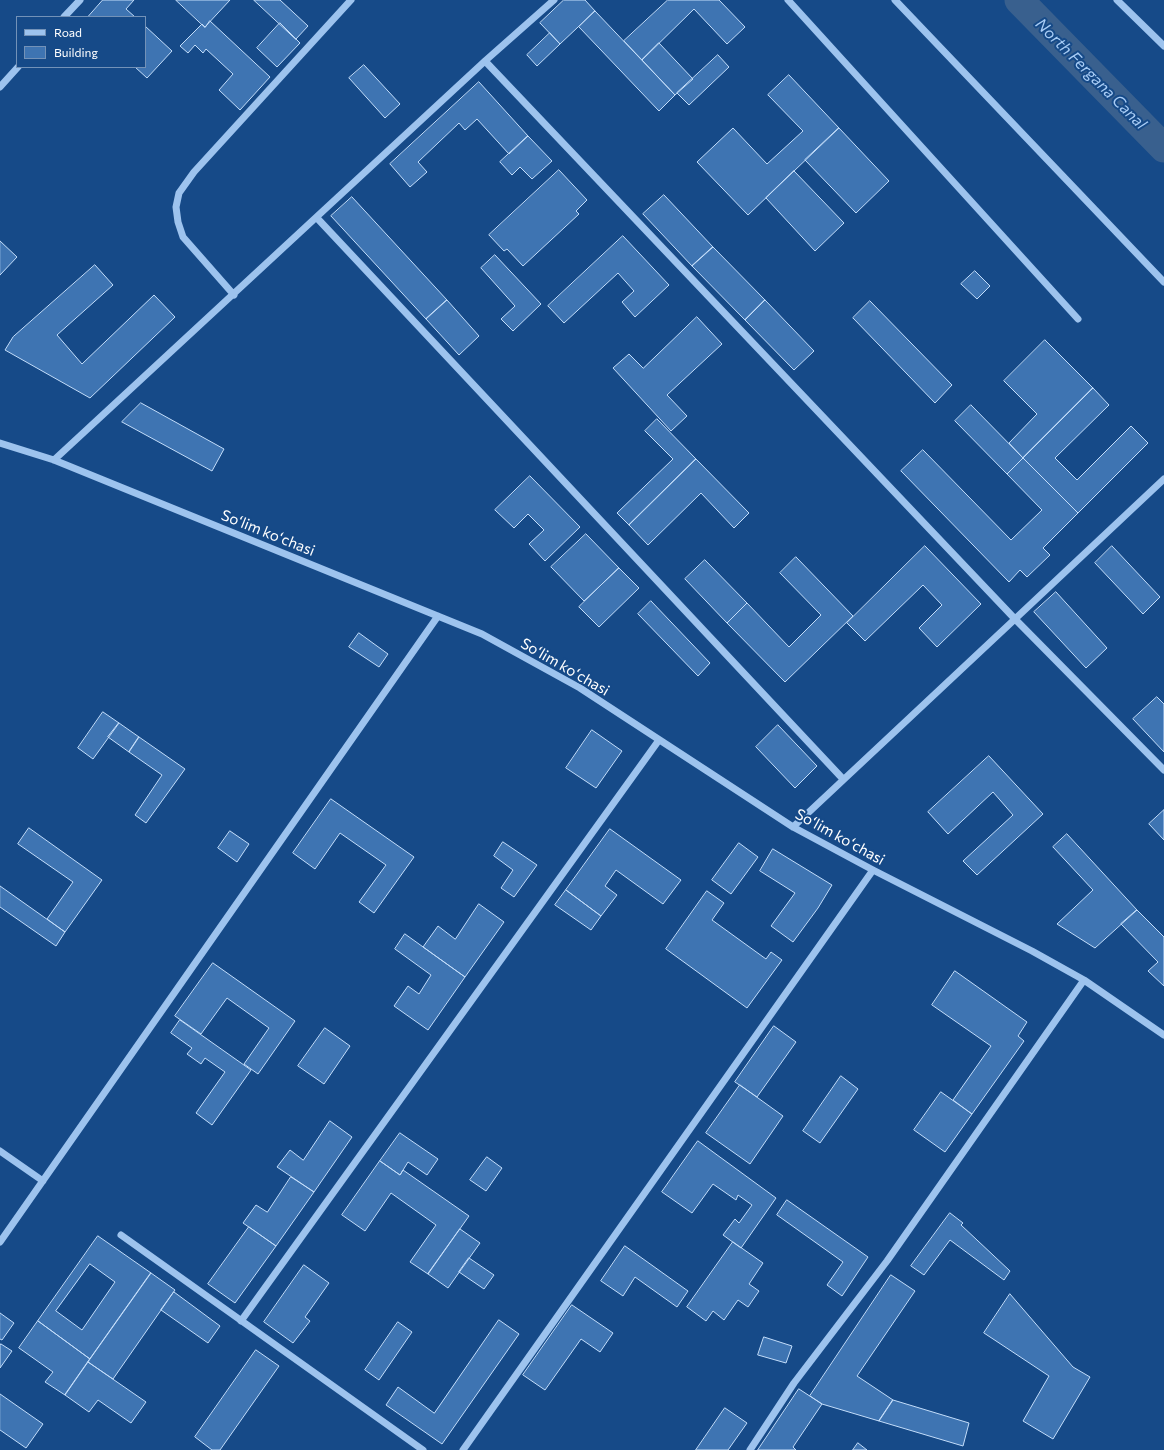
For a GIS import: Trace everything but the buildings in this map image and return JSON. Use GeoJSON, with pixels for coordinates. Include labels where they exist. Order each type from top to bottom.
{"type":"FeatureCollection","features":[{"type":"Feature","properties":{"kind":"street"},"geometry":{"type":"LineString","coordinates":[[65,16],[80,0]]}},
{"type":"Feature","properties":{"kind":"street"},"geometry":{"type":"LineString","coordinates":[[234,295],[183,237],[178,222],[176,207],[179,193],[194,172],[351,0]]}},
{"type":"Feature","properties":{"kind":"street"},"geometry":{"type":"LineString","coordinates":[[54,460],[554,0]]}},
{"type":"Feature","properties":{"kind":"street"},"geometry":{"type":"LineString","coordinates":[[788,0],[1078,318]]}},
{"type":"Feature","properties":{"kind":"street"},"geometry":{"type":"LineString","coordinates":[[895,0],[1164,282]]}},
{"type":"Feature","properties":{"kind":"street"},"geometry":{"type":"LineString","coordinates":[[1117,0],[1164,46]]}},
{"type":"Feature","properties":{"kind":"street"},"geometry":{"type":"LineString","coordinates":[[486,61],[1015,619],[1164,770]]}},
{"type":"Feature","properties":{"kind":"street"},"geometry":{"type":"LineString","coordinates":[[0,87],[17,68]]}},
{"type":"Feature","properties":{"kind":"street"},"geometry":{"type":"LineString","coordinates":[[317,218],[844,779]]}},
{"type":"Feature","properties":{"kind":"street","name":"Soʻlim koʻchasi"},"geometry":{"type":"LineString","coordinates":[[0,443],[54,460],[482,634],[580,688],[793,827],[873,870],[1032,951],[1084,980],[1164,1035]]}},
{"type":"Feature","properties":{"kind":"street"},"geometry":{"type":"LineString","coordinates":[[793,827],[1164,479]]}},
{"type":"Feature","properties":{"kind":"street"},"geometry":{"type":"LineString","coordinates":[[0,1242],[438,616]]}},
{"type":"Feature","properties":{"kind":"street"},"geometry":{"type":"LineString","coordinates":[[241,1321],[659,740]]}},
{"type":"Feature","properties":{"kind":"street"},"geometry":{"type":"LineString","coordinates":[[463,1450],[873,870]]}},
{"type":"Feature","properties":{"kind":"street"},"geometry":{"type":"LineString","coordinates":[[750,1450],[794,1383],[887,1261],[1084,980]]}},
{"type":"Feature","properties":{"kind":"street"},"geometry":{"type":"LineString","coordinates":[[0,1151],[43,1181]]}},
{"type":"Feature","properties":{"kind":"street"},"geometry":{"type":"LineString","coordinates":[[121,1235],[423,1450]]}},
{"type":"Feature","properties":{"kind":"waterway","name":"North Fergana Canal"},"geometry":{"type":"LineString","coordinates":[[1019,0],[1164,148]]}}]}
